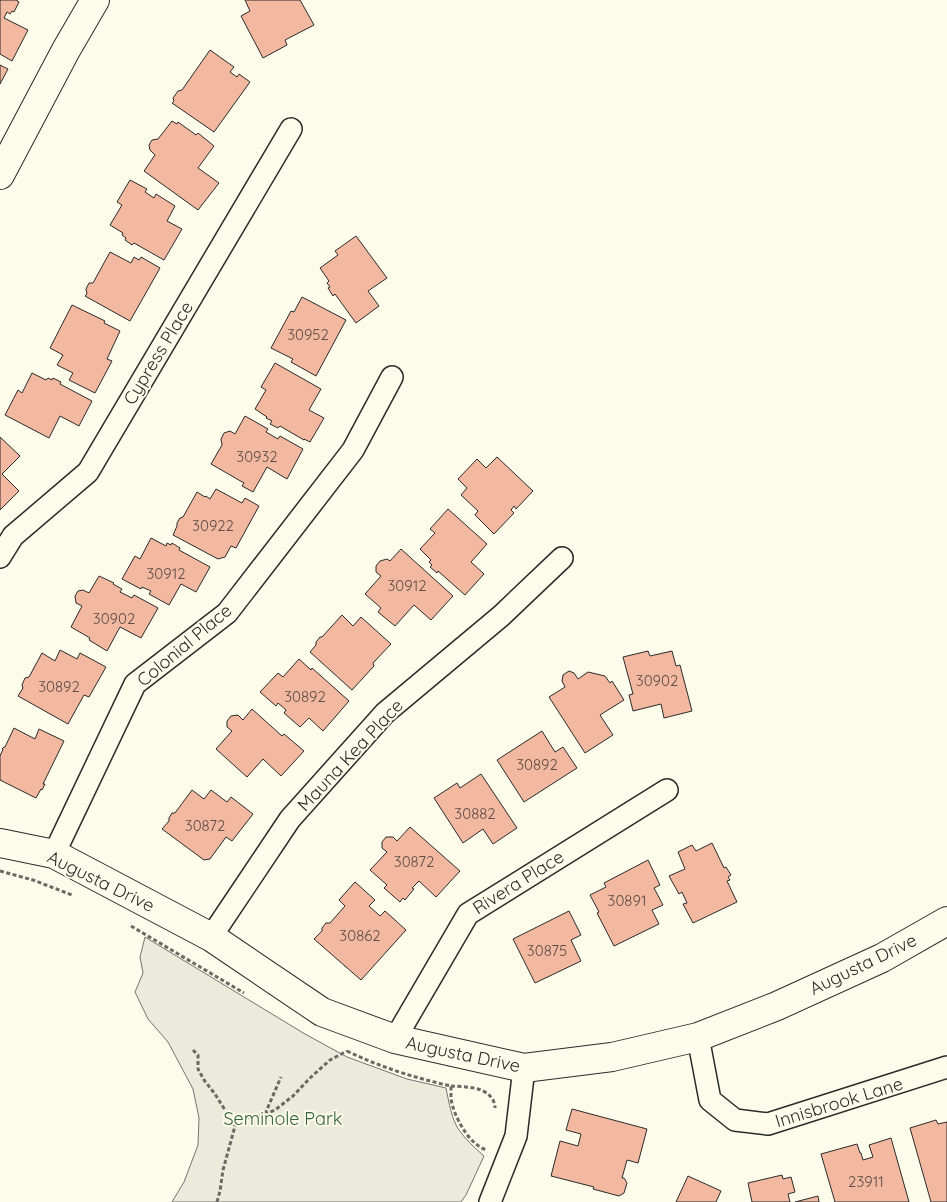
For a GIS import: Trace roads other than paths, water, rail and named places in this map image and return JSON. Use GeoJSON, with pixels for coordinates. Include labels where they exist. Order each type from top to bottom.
{"type":"FeatureCollection","features":[{"type":"Feature","properties":{"kind":"street"},"geometry":{"type":"LineString","coordinates":[[0,175],[66,50],[95,0]]}},
{"type":"Feature","properties":{"kind":"street","name":"Cypress Place"},"geometry":{"type":"LineString","coordinates":[[0,557],[13,536],[88,472],[291,129]]}},
{"type":"Feature","properties":{"kind":"street","name":"Colonial Place"},"geometry":{"type":"LineString","coordinates":[[54,854],[135,684],[227,612],[353,450],[392,377]]}},
{"type":"Feature","properties":{"kind":"street","name":"Mauna Kea Place"},"geometry":{"type":"LineString","coordinates":[[211,937],[290,819],[385,714],[500,616],[562,558]]}},
{"type":"Feature","properties":{"kind":"street","name":"Rivera Place"},"geometry":{"type":"LineString","coordinates":[[395,1039],[468,914],[667,790]]}},
{"type":"Feature","properties":{"kind":"street","name":"Augusta Drive"},"geometry":{"type":"LineString","coordinates":[[0,843],[54,854],[211,937],[322,1012],[395,1039],[524,1068],[612,1058],[698,1037],[777,1006],[882,958],[947,921]]}},
{"type":"Feature","properties":{"kind":"street","name":"Innisbrook Lane"},"geometry":{"type":"LineString","coordinates":[[698,1037],[710,1100],[735,1120],[768,1124],[947,1067]]}},
{"type":"Feature","properties":{"kind":"street"},"geometry":{"type":"LineString","coordinates":[[490,1202],[516,1136],[524,1068]]}},
{"type":"Feature","properties":{"kind":"park label","name":"Seminole Park"},"geometry":{"type":"Point","coordinates":[283,1118]}}]}
